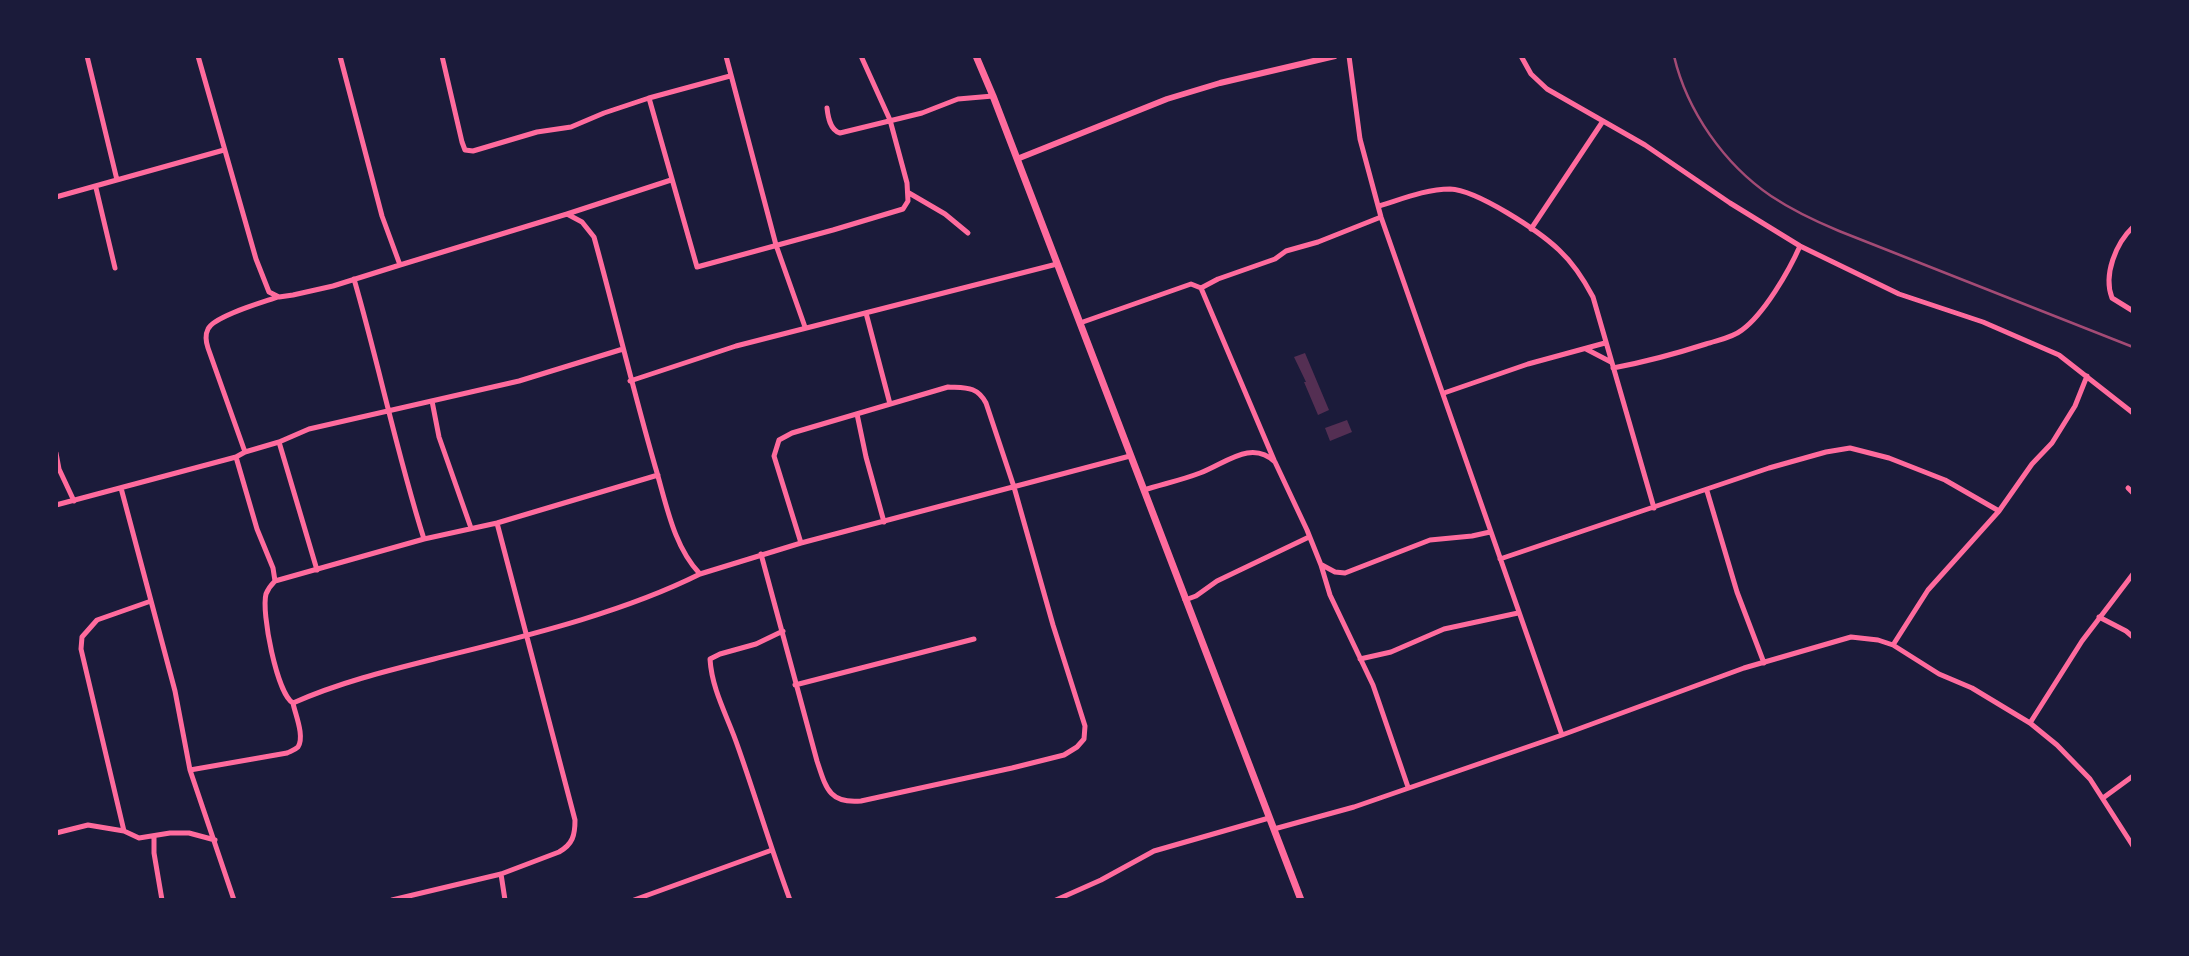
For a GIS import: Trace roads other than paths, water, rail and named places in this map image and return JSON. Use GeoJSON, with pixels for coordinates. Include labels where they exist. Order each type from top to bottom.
{"type":"FeatureCollection","features":[{"type":"Feature","properties":{"kind":"main road"},"geometry":{"type":"LineString","coordinates":[[976,56],[1301,900]]}},
{"type":"Feature","properties":{"kind":"street"},"geometry":{"type":"LineString","coordinates":[[87,56],[117,180]]}},
{"type":"Feature","properties":{"kind":"street"},"geometry":{"type":"LineString","coordinates":[[198,56],[259,267],[269,292],[279,297]]}},
{"type":"Feature","properties":{"kind":"street"},"geometry":{"type":"LineString","coordinates":[[340,56],[382,216],[400,266]]}},
{"type":"Feature","properties":{"kind":"street"},"geometry":{"type":"LineString","coordinates":[[442,56],[462,142],[465,150],[473,151],[537,132],[571,127],[604,113],[649,98],[730,76]]}},
{"type":"Feature","properties":{"kind":"street"},"geometry":{"type":"LineString","coordinates":[[726,56],[776,245],[805,327]]}},
{"type":"Feature","properties":{"kind":"street"},"geometry":{"type":"LineString","coordinates":[[649,98],[697,267],[902,209],[908,201],[909,193],[890,120],[861,56]]}},
{"type":"Feature","properties":{"kind":"street"},"geometry":{"type":"LineString","coordinates":[[1017,159],[1168,99],[1220,83],[1335,56]]}},
{"type":"Feature","properties":{"kind":"street"},"geometry":{"type":"LineString","coordinates":[[1349,56],[1357,125],[1382,217],[1444,393],[1518,614],[1562,735]]}},
{"type":"Feature","properties":{"kind":"street"},"geometry":{"type":"LineString","coordinates":[[1521,56],[1531,74],[1547,89],[1645,145],[1730,203],[1800,246],[1899,294],[1983,322],[2059,355],[2133,413]]}},
{"type":"Feature","properties":{"kind":"street"},"geometry":{"type":"LineString","coordinates":[[827,108],[829,121],[836,132],[840,133],[922,113],[958,99],[993,96]]}},
{"type":"Feature","properties":{"kind":"street"},"geometry":{"type":"LineString","coordinates":[[1531,229],[1602,121]]}},
{"type":"Feature","properties":{"kind":"street"},"geometry":{"type":"LineString","coordinates":[[56,197],[96,188],[117,180],[224,150]]}},
{"type":"Feature","properties":{"kind":"street"},"geometry":{"type":"LineString","coordinates":[[245,452],[206,341],[207,330],[214,322],[254,304],[320,289],[400,266],[671,180]]}},
{"type":"Feature","properties":{"kind":"street"},"geometry":{"type":"LineString","coordinates":[[96,188],[115,268]]}},
{"type":"Feature","properties":{"kind":"street"},"geometry":{"type":"LineString","coordinates":[[1379,206],[1417,194],[1451,189],[1470,193],[1531,229],[1559,250],[1584,280],[1593,297],[1654,508]]}},
{"type":"Feature","properties":{"kind":"street"},"geometry":{"type":"LineString","coordinates":[[909,193],[945,214],[968,233]]}},
{"type":"Feature","properties":{"kind":"street"},"geometry":{"type":"LineString","coordinates":[[567,214],[582,222],[594,237],[630,380],[673,526],[686,555],[700,574]]}},
{"type":"Feature","properties":{"kind":"street"},"geometry":{"type":"LineString","coordinates":[[1201,288],[1218,279],[1275,259],[1286,251],[1318,242],[1382,217]]}},
{"type":"Feature","properties":{"kind":"street"},"geometry":{"type":"LineString","coordinates":[[2133,227],[2122,239],[2114,258],[2109,284],[2112,298],[2133,311]]}},
{"type":"Feature","properties":{"kind":"street"},"geometry":{"type":"LineString","coordinates":[[1585,348],[1612,365],[1672,355],[1741,331],[1758,314],[1779,286],[1800,246]]}},
{"type":"Feature","properties":{"kind":"street"},"geometry":{"type":"LineString","coordinates":[[630,380],[736,346],[805,327],[1057,264]]}},
{"type":"Feature","properties":{"kind":"street"},"geometry":{"type":"LineString","coordinates":[[354,279],[407,483],[424,539]]}},
{"type":"Feature","properties":{"kind":"street"},"geometry":{"type":"LineString","coordinates":[[1080,323],[1184,286],[1191,284],[1201,288],[1275,462],[1307,530],[1308,537],[1321,564],[1330,595],[1373,685],[1408,788]]}},
{"type":"Feature","properties":{"kind":"street"},"geometry":{"type":"LineString","coordinates":[[866,313],[890,404]]}},
{"type":"Feature","properties":{"kind":"street"},"geometry":{"type":"LineString","coordinates":[[1444,393],[1528,364],[1605,343]]}},
{"type":"Feature","properties":{"kind":"street"},"geometry":{"type":"LineString","coordinates":[[56,505],[236,457],[309,429],[519,381],[623,349]]}},
{"type":"Feature","properties":{"kind":"street"},"geometry":{"type":"LineString","coordinates":[[1893,646],[1928,590],[1999,511],[2032,464],[2052,443],[2075,406],[2087,376]]}},
{"type":"Feature","properties":{"kind":"street"},"geometry":{"type":"LineString","coordinates":[[761,554],[783,631],[795,685],[822,778],[830,793],[842,801],[862,801],[1064,755],[1077,747],[1085,736],[1085,726],[1053,625],[1014,487],[981,393],[970,389],[948,387],[792,433],[779,440],[774,456],[801,542]]}},
{"type":"Feature","properties":{"kind":"street"},"geometry":{"type":"LineString","coordinates":[[432,401],[439,436],[470,528]]}},
{"type":"Feature","properties":{"kind":"street"},"geometry":{"type":"LineString","coordinates":[[856,414],[884,522]]}},
{"type":"Feature","properties":{"kind":"street"},"geometry":{"type":"LineString","coordinates":[[279,442],[317,570]]}},
{"type":"Feature","properties":{"kind":"street"},"geometry":{"type":"LineString","coordinates":[[1500,560],[1792,461],[1850,448],[1889,458],[1945,480],[1999,511]]}},
{"type":"Feature","properties":{"kind":"street"},"geometry":{"type":"LineString","coordinates":[[56,452],[59,469],[74,501]]}},
{"type":"Feature","properties":{"kind":"street"},"geometry":{"type":"LineString","coordinates":[[1144,490],[1202,472],[1236,455],[1260,452],[1268,455],[1275,462]]}},
{"type":"Feature","properties":{"kind":"street"},"geometry":{"type":"LineString","coordinates":[[293,703],[361,678],[527,635],[641,600],[672,588],[700,574],[801,542],[884,522],[1130,456]]}},
{"type":"Feature","properties":{"kind":"street"},"geometry":{"type":"LineString","coordinates":[[236,457],[257,529],[273,568],[275,581]]}},
{"type":"Feature","properties":{"kind":"street"},"geometry":{"type":"LineString","coordinates":[[190,770],[287,753],[297,748],[300,736],[293,703],[286,697],[267,629],[266,594],[275,581],[424,539],[497,523],[658,475]]}},
{"type":"Feature","properties":{"kind":"street"},"geometry":{"type":"LineString","coordinates":[[120,488],[175,692],[190,770],[234,900]]}},
{"type":"Feature","properties":{"kind":"street"},"geometry":{"type":"LineString","coordinates":[[2128,488],[2133,493]]}},
{"type":"Feature","properties":{"kind":"street"},"geometry":{"type":"LineString","coordinates":[[1707,491],[1737,592],[1764,663]]}},
{"type":"Feature","properties":{"kind":"street"},"geometry":{"type":"LineString","coordinates":[[392,900],[501,874],[567,848],[575,834],[575,820],[497,523]]}},
{"type":"Feature","properties":{"kind":"street"},"geometry":{"type":"LineString","coordinates":[[1321,564],[1335,572],[1345,573],[1430,540],[1472,536],[1490,532]]}},
{"type":"Feature","properties":{"kind":"street"},"geometry":{"type":"LineString","coordinates":[[1185,600],[1196,596],[1217,581],[1308,537]]}},
{"type":"Feature","properties":{"kind":"street"},"geometry":{"type":"LineString","coordinates":[[2030,723],[2064,667],[2099,617],[2133,574]]}},
{"type":"Feature","properties":{"kind":"street"},"geometry":{"type":"LineString","coordinates":[[124,831],[81,650],[82,637],[98,620],[151,601]]}},
{"type":"Feature","properties":{"kind":"street"},"geometry":{"type":"LineString","coordinates":[[1360,659],[1398,650],[1444,630],[1518,614]]}},
{"type":"Feature","properties":{"kind":"street"},"geometry":{"type":"LineString","coordinates":[[2099,617],[2126,631],[2133,637]]}},
{"type":"Feature","properties":{"kind":"street"},"geometry":{"type":"LineString","coordinates":[[783,631],[756,644],[720,654],[710,660],[717,695],[738,744],[790,900]]}},
{"type":"Feature","properties":{"kind":"street"},"geometry":{"type":"LineString","coordinates":[[1274,829],[1326,816],[1764,663],[1851,637],[1878,640],[1893,646],[1939,674],[1972,688],[2030,723],[2057,744],[2074,762],[2103,798],[2133,846]]}},
{"type":"Feature","properties":{"kind":"street"},"geometry":{"type":"LineString","coordinates":[[795,685],[974,639]]}},
{"type":"Feature","properties":{"kind":"street"},"geometry":{"type":"LineString","coordinates":[[2103,798],[2133,776]]}},
{"type":"Feature","properties":{"kind":"street"},"geometry":{"type":"LineString","coordinates":[[1056,900],[1101,880],[1154,850],[1269,818]]}},
{"type":"Feature","properties":{"kind":"street"},"geometry":{"type":"LineString","coordinates":[[202,835],[207,821]]}},
{"type":"Feature","properties":{"kind":"street"},"geometry":{"type":"LineString","coordinates":[[56,832],[88,825],[124,831],[134,838],[189,832],[215,840]]}},
{"type":"Feature","properties":{"kind":"street"},"geometry":{"type":"LineString","coordinates":[[154,836],[154,854],[162,900]]}},
{"type":"Feature","properties":{"kind":"street"},"geometry":{"type":"LineString","coordinates":[[634,900],[772,850]]}},
{"type":"Feature","properties":{"kind":"street"},"geometry":{"type":"LineString","coordinates":[[501,874],[505,900]]}},
{"type":"Feature","properties":{"kind":"railway"},"geometry":{"type":"LineString","coordinates":[[1674,56],[1688,97],[1710,135],[1738,168],[1771,196],[1804,215],[1839,231],[2133,347]]}}]}
